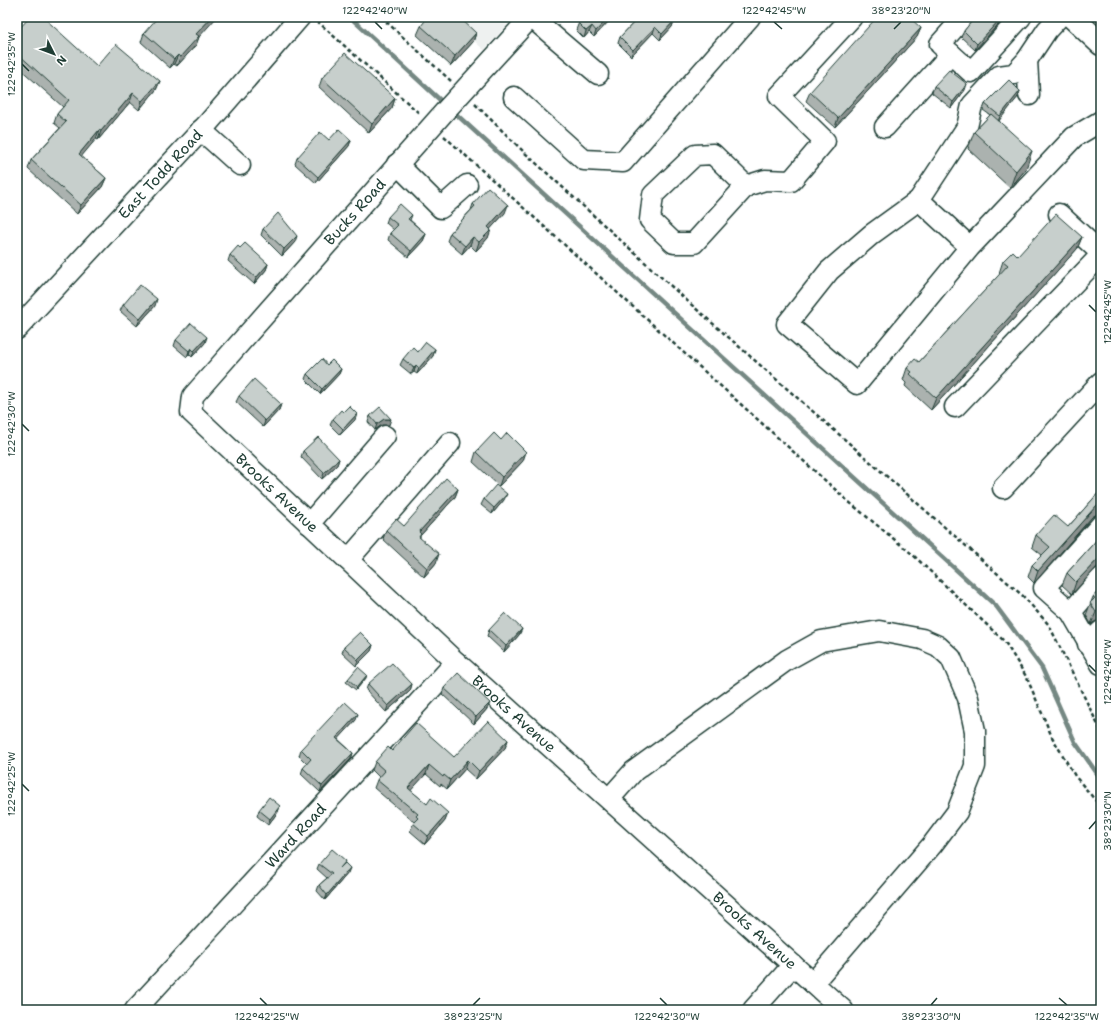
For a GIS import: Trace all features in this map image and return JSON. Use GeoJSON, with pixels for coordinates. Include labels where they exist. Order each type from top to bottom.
{"type":"FeatureCollection","features":[{"type":"Feature","properties":{"kind":"main road"},"geometry":{"type":"LineString","coordinates":[[1072,17],[1100,40]]}},
{"type":"Feature","properties":{"kind":"street","name":"East Todd Road"},"geometry":{"type":"LineString","coordinates":[[17,330],[201,130],[300,17]]}},
{"type":"Feature","properties":{"kind":"street"},"geometry":{"type":"LineString","coordinates":[[531,17],[598,74]]}},
{"type":"Feature","properties":{"kind":"street","name":"Bucks Road"},"geometry":{"type":"LineString","coordinates":[[191,412],[193,396],[397,164],[531,17]]}},
{"type":"Feature","properties":{"kind":"street"},"geometry":{"type":"LineString","coordinates":[[514,97],[584,160],[623,162],[750,17]]}},
{"type":"Feature","properties":{"kind":"street"},"geometry":{"type":"LineString","coordinates":[[746,186],[713,154],[695,155],[653,195],[650,220],[674,243],[694,243],[746,186],[765,180],[791,181],[825,140],[779,96],[852,17]]}},
{"type":"Feature","properties":{"kind":"street"},"geometry":{"type":"LineString","coordinates":[[964,17],[940,44],[971,72],[1021,17]]}},
{"type":"Feature","properties":{"kind":"street"},"geometry":{"type":"LineString","coordinates":[[1059,17],[1047,30],[1027,60],[1014,74],[999,76],[972,105],[967,127],[918,200],[872,234],[829,271],[787,324],[857,384],[970,247],[1074,137],[1101,121]]}},
{"type":"Feature","properties":{"kind":"street"},"geometry":{"type":"LineString","coordinates":[[885,127],[951,54]]}},
{"type":"Feature","properties":{"kind":"street"},"geometry":{"type":"LineString","coordinates":[[1027,60],[1029,95]]}},
{"type":"Feature","properties":{"kind":"street"},"geometry":{"type":"LineString","coordinates":[[201,130],[240,165]]}},
{"type":"Feature","properties":{"kind":"street"},"geometry":{"type":"LineString","coordinates":[[397,164],[441,208],[467,186]]}},
{"type":"Feature","properties":{"kind":"street"},"geometry":{"type":"LineString","coordinates":[[918,200],[970,247]]}},
{"type":"Feature","properties":{"kind":"street"},"geometry":{"type":"LineString","coordinates":[[955,407],[1101,254],[1059,214]]}},
{"type":"Feature","properties":{"kind":"street"},"geometry":{"type":"LineString","coordinates":[[1003,488],[1101,382]]}},
{"type":"Feature","properties":{"kind":"street","name":"Brooks Avenue"},"geometry":{"type":"LineString","coordinates":[[191,412],[456,662],[843,1010]]}},
{"type":"Feature","properties":{"kind":"street"},"geometry":{"type":"LineString","coordinates":[[309,524],[385,436]]}},
{"type":"Feature","properties":{"kind":"street"},"geometry":{"type":"LineString","coordinates":[[348,560],[450,443]]}},
{"type":"Feature","properties":{"kind":"street"},"geometry":{"type":"LineString","coordinates":[[1101,525],[1044,588],[1071,612],[1094,638],[1101,664]]}},
{"type":"Feature","properties":{"kind":"street"},"geometry":{"type":"LineString","coordinates":[[1071,612],[1101,578]]}},
{"type":"Feature","properties":{"kind":"street"},"geometry":{"type":"LineString","coordinates":[[609,799],[634,771],[787,660],[821,641],[879,631],[922,639],[938,646],[952,658],[968,698],[975,731],[975,766],[957,812],[932,845],[813,983]]}},
{"type":"Feature","properties":{"kind":"street","name":"Ward Road"},"geometry":{"type":"LineString","coordinates":[[135,1010],[456,662]]}},
{"type":"Feature","properties":{"kind":"street"},"geometry":{"type":"LineString","coordinates":[[753,1010],[793,965]]}},
{"type":"Feature","properties":{"kind":"path"},"geometry":{"type":"LineString","coordinates":[[312,17],[733,399],[849,502],[912,554],[1005,642],[1028,678],[1052,737],[1074,776],[1101,807]]}},
{"type":"Feature","properties":{"kind":"path"},"geometry":{"type":"LineString","coordinates":[[382,17],[463,91],[525,153],[694,307],[1023,596],[1049,625],[1101,731]]}},
{"type":"Feature","properties":{"kind":"path"},"geometry":{"type":"LineString","coordinates":[[925,17],[928,20]]}},
{"type":"Feature","properties":{"kind":"shaded area"},"geometry":{"type":"Polygon","coordinates":[[[448,17],[514,17],[484,50],[448,17]]]}},
{"type":"Feature","properties":{"kind":"building"},"geometry":{"type":"Polygon","coordinates":[[[30,17],[43,17],[97,66],[116,44],[160,81],[142,101],[133,93],[101,131],[99,130],[79,154],[106,178],[81,205],[31,160],[66,122],[57,114],[69,100],[17,53],[17,31],[30,17]]]}},
{"type":"Feature","properties":{"kind":"building"},"geometry":{"type":"Polygon","coordinates":[[[158,17],[212,17],[196,34],[199,36],[180,57],[178,55],[174,59],[144,33],[158,17]]]}},
{"type":"Feature","properties":{"kind":"building"},"geometry":{"type":"Polygon","coordinates":[[[428,17],[459,17],[476,33],[455,56],[421,26],[428,17]]]}},
{"type":"Feature","properties":{"kind":"building"},"geometry":{"type":"Polygon","coordinates":[[[581,17],[609,17],[596,31],[592,26],[586,31],[578,23],[582,19],[581,17]]]}},
{"type":"Feature","properties":{"kind":"building"},"geometry":{"type":"Polygon","coordinates":[[[639,17],[670,17],[674,21],[662,34],[655,27],[633,50],[620,37],[639,17]]]}},
{"type":"Feature","properties":{"kind":"building"},"geometry":{"type":"Polygon","coordinates":[[[877,17],[909,17],[921,28],[838,118],[810,92],[877,17]]]}},
{"type":"Feature","properties":{"kind":"building"},"geometry":{"type":"Polygon","coordinates":[[[975,17],[1002,17],[977,44],[964,31],[975,17]]]}},
{"type":"Feature","properties":{"kind":"building"},"geometry":{"type":"Polygon","coordinates":[[[345,53],[395,98],[372,124],[322,78],[345,53]]]}},
{"type":"Feature","properties":{"kind":"building"},"geometry":{"type":"Polygon","coordinates":[[[949,70],[967,84],[953,102],[934,86],[949,70]]]}},
{"type":"Feature","properties":{"kind":"building"},"geometry":{"type":"Polygon","coordinates":[[[1009,80],[1020,91],[1000,116],[985,104],[1009,80]]]}},
{"type":"Feature","properties":{"kind":"building"},"geometry":{"type":"Polygon","coordinates":[[[991,114],[1032,151],[1016,171],[974,132],[991,114]]]}},
{"type":"Feature","properties":{"kind":"building"},"geometry":{"type":"Polygon","coordinates":[[[339,129],[351,140],[318,177],[297,158],[320,132],[329,140],[339,129]]]}},
{"type":"Feature","properties":{"kind":"building"},"geometry":{"type":"Polygon","coordinates":[[[488,187],[508,205],[488,227],[491,230],[479,242],[473,237],[465,246],[450,233],[475,206],[473,204],[488,187]]]}},
{"type":"Feature","properties":{"kind":"building"},"geometry":{"type":"Polygon","coordinates":[[[400,204],[412,215],[408,219],[426,234],[411,251],[390,233],[398,225],[388,217],[400,204]]]}},
{"type":"Feature","properties":{"kind":"building"},"geometry":{"type":"Polygon","coordinates":[[[278,213],[297,236],[284,249],[263,229],[278,213]]]}},
{"type":"Feature","properties":{"kind":"building"},"geometry":{"type":"Polygon","coordinates":[[[1056,214],[1082,237],[936,398],[910,374],[912,372],[907,368],[915,359],[919,362],[1008,265],[1003,261],[1013,251],[1018,256],[1056,214]]]}},
{"type":"Feature","properties":{"kind":"building"},"geometry":{"type":"Polygon","coordinates":[[[245,243],[268,264],[256,278],[230,255],[238,246],[240,248],[245,243]]]}},
{"type":"Feature","properties":{"kind":"building"},"geometry":{"type":"Polygon","coordinates":[[[140,285],[157,299],[140,319],[123,305],[140,285]]]}},
{"type":"Feature","properties":{"kind":"building"},"geometry":{"type":"Polygon","coordinates":[[[191,323],[207,337],[194,351],[191,348],[189,351],[176,340],[191,323]]]}},
{"type":"Feature","properties":{"kind":"building"},"geometry":{"type":"Polygon","coordinates":[[[426,342],[435,349],[419,368],[416,365],[414,368],[403,359],[413,347],[418,352],[426,342]]]}},
{"type":"Feature","properties":{"kind":"building"},"geometry":{"type":"Polygon","coordinates":[[[322,359],[327,365],[332,360],[341,369],[322,389],[307,374],[322,359]]]}},
{"type":"Feature","properties":{"kind":"building"},"geometry":{"type":"Polygon","coordinates":[[[254,379],[281,404],[265,421],[239,396],[254,379]]]}},
{"type":"Feature","properties":{"kind":"building"},"geometry":{"type":"Polygon","coordinates":[[[349,406],[357,414],[343,429],[333,419],[341,410],[343,412],[349,406]]]}},
{"type":"Feature","properties":{"kind":"building"},"geometry":{"type":"Polygon","coordinates":[[[380,407],[391,419],[384,419],[377,424],[370,416],[380,407]]]}},
{"type":"Feature","properties":{"kind":"building"},"geometry":{"type":"Polygon","coordinates":[[[494,433],[501,440],[507,433],[526,452],[502,477],[476,452],[494,433]]]}},
{"type":"Feature","properties":{"kind":"building"},"geometry":{"type":"Polygon","coordinates":[[[318,437],[339,459],[324,473],[303,451],[318,437]]]}},
{"type":"Feature","properties":{"kind":"building"},"geometry":{"type":"Polygon","coordinates":[[[446,478],[458,489],[419,532],[421,534],[419,537],[439,554],[427,568],[386,530],[396,519],[404,526],[446,478]]]}},
{"type":"Feature","properties":{"kind":"building"},"geometry":{"type":"Polygon","coordinates":[[[496,485],[507,494],[494,508],[484,499],[496,485]]]}},
{"type":"Feature","properties":{"kind":"building"},"geometry":{"type":"Polygon","coordinates":[[[1101,490],[1101,503],[1097,505],[1038,571],[1032,565],[1050,547],[1036,535],[1054,515],[1068,527],[1101,490]]]}},
{"type":"Feature","properties":{"kind":"building"},"geometry":{"type":"Polygon","coordinates":[[[1101,535],[1101,556],[1076,582],[1067,573],[1101,535]]]}},
{"type":"Feature","properties":{"kind":"building"},"geometry":{"type":"Polygon","coordinates":[[[1101,588],[1101,609],[1096,612],[1090,603],[1101,588]]]}},
{"type":"Feature","properties":{"kind":"building"},"geometry":{"type":"Polygon","coordinates":[[[505,613],[522,629],[506,646],[489,630],[505,613]]]}},
{"type":"Feature","properties":{"kind":"building"},"geometry":{"type":"Polygon","coordinates":[[[360,632],[373,645],[358,660],[344,647],[360,632]]]}},
{"type":"Feature","properties":{"kind":"building"},"geometry":{"type":"Polygon","coordinates":[[[392,663],[412,684],[388,706],[368,684],[392,663]]]}},
{"type":"Feature","properties":{"kind":"building"},"geometry":{"type":"Polygon","coordinates":[[[358,667],[367,675],[357,687],[348,679],[358,667]]]}},
{"type":"Feature","properties":{"kind":"building"},"geometry":{"type":"Polygon","coordinates":[[[458,673],[490,703],[476,717],[444,688],[458,673]]]}},
{"type":"Feature","properties":{"kind":"building"},"geometry":{"type":"Polygon","coordinates":[[[345,702],[358,714],[336,738],[353,753],[322,786],[303,768],[311,759],[301,749],[345,702]]]}},
{"type":"Feature","properties":{"kind":"building"},"geometry":{"type":"Polygon","coordinates":[[[488,721],[508,740],[479,771],[468,760],[450,780],[444,775],[443,777],[429,765],[408,788],[427,804],[431,798],[448,813],[428,836],[413,823],[418,818],[416,816],[418,814],[377,780],[385,771],[375,762],[388,747],[392,751],[416,723],[454,757],[488,721]]]}},
{"type":"Feature","properties":{"kind":"building"},"geometry":{"type":"Polygon","coordinates":[[[269,797],[280,806],[270,819],[259,810],[269,797]]]}},
{"type":"Feature","properties":{"kind":"building"},"geometry":{"type":"Polygon","coordinates":[[[332,849],[346,861],[340,868],[345,863],[350,868],[327,895],[319,885],[332,874],[319,864],[332,849]]]}},
{"type":"Feature","properties":{"kind":"waterway"},"geometry":{"type":"LineString","coordinates":[[350,17],[439,99]]}},
{"type":"Feature","properties":{"kind":"waterway"},"geometry":{"type":"LineString","coordinates":[[457,115],[996,606],[1042,668],[1075,742],[1101,779]]}}]}
